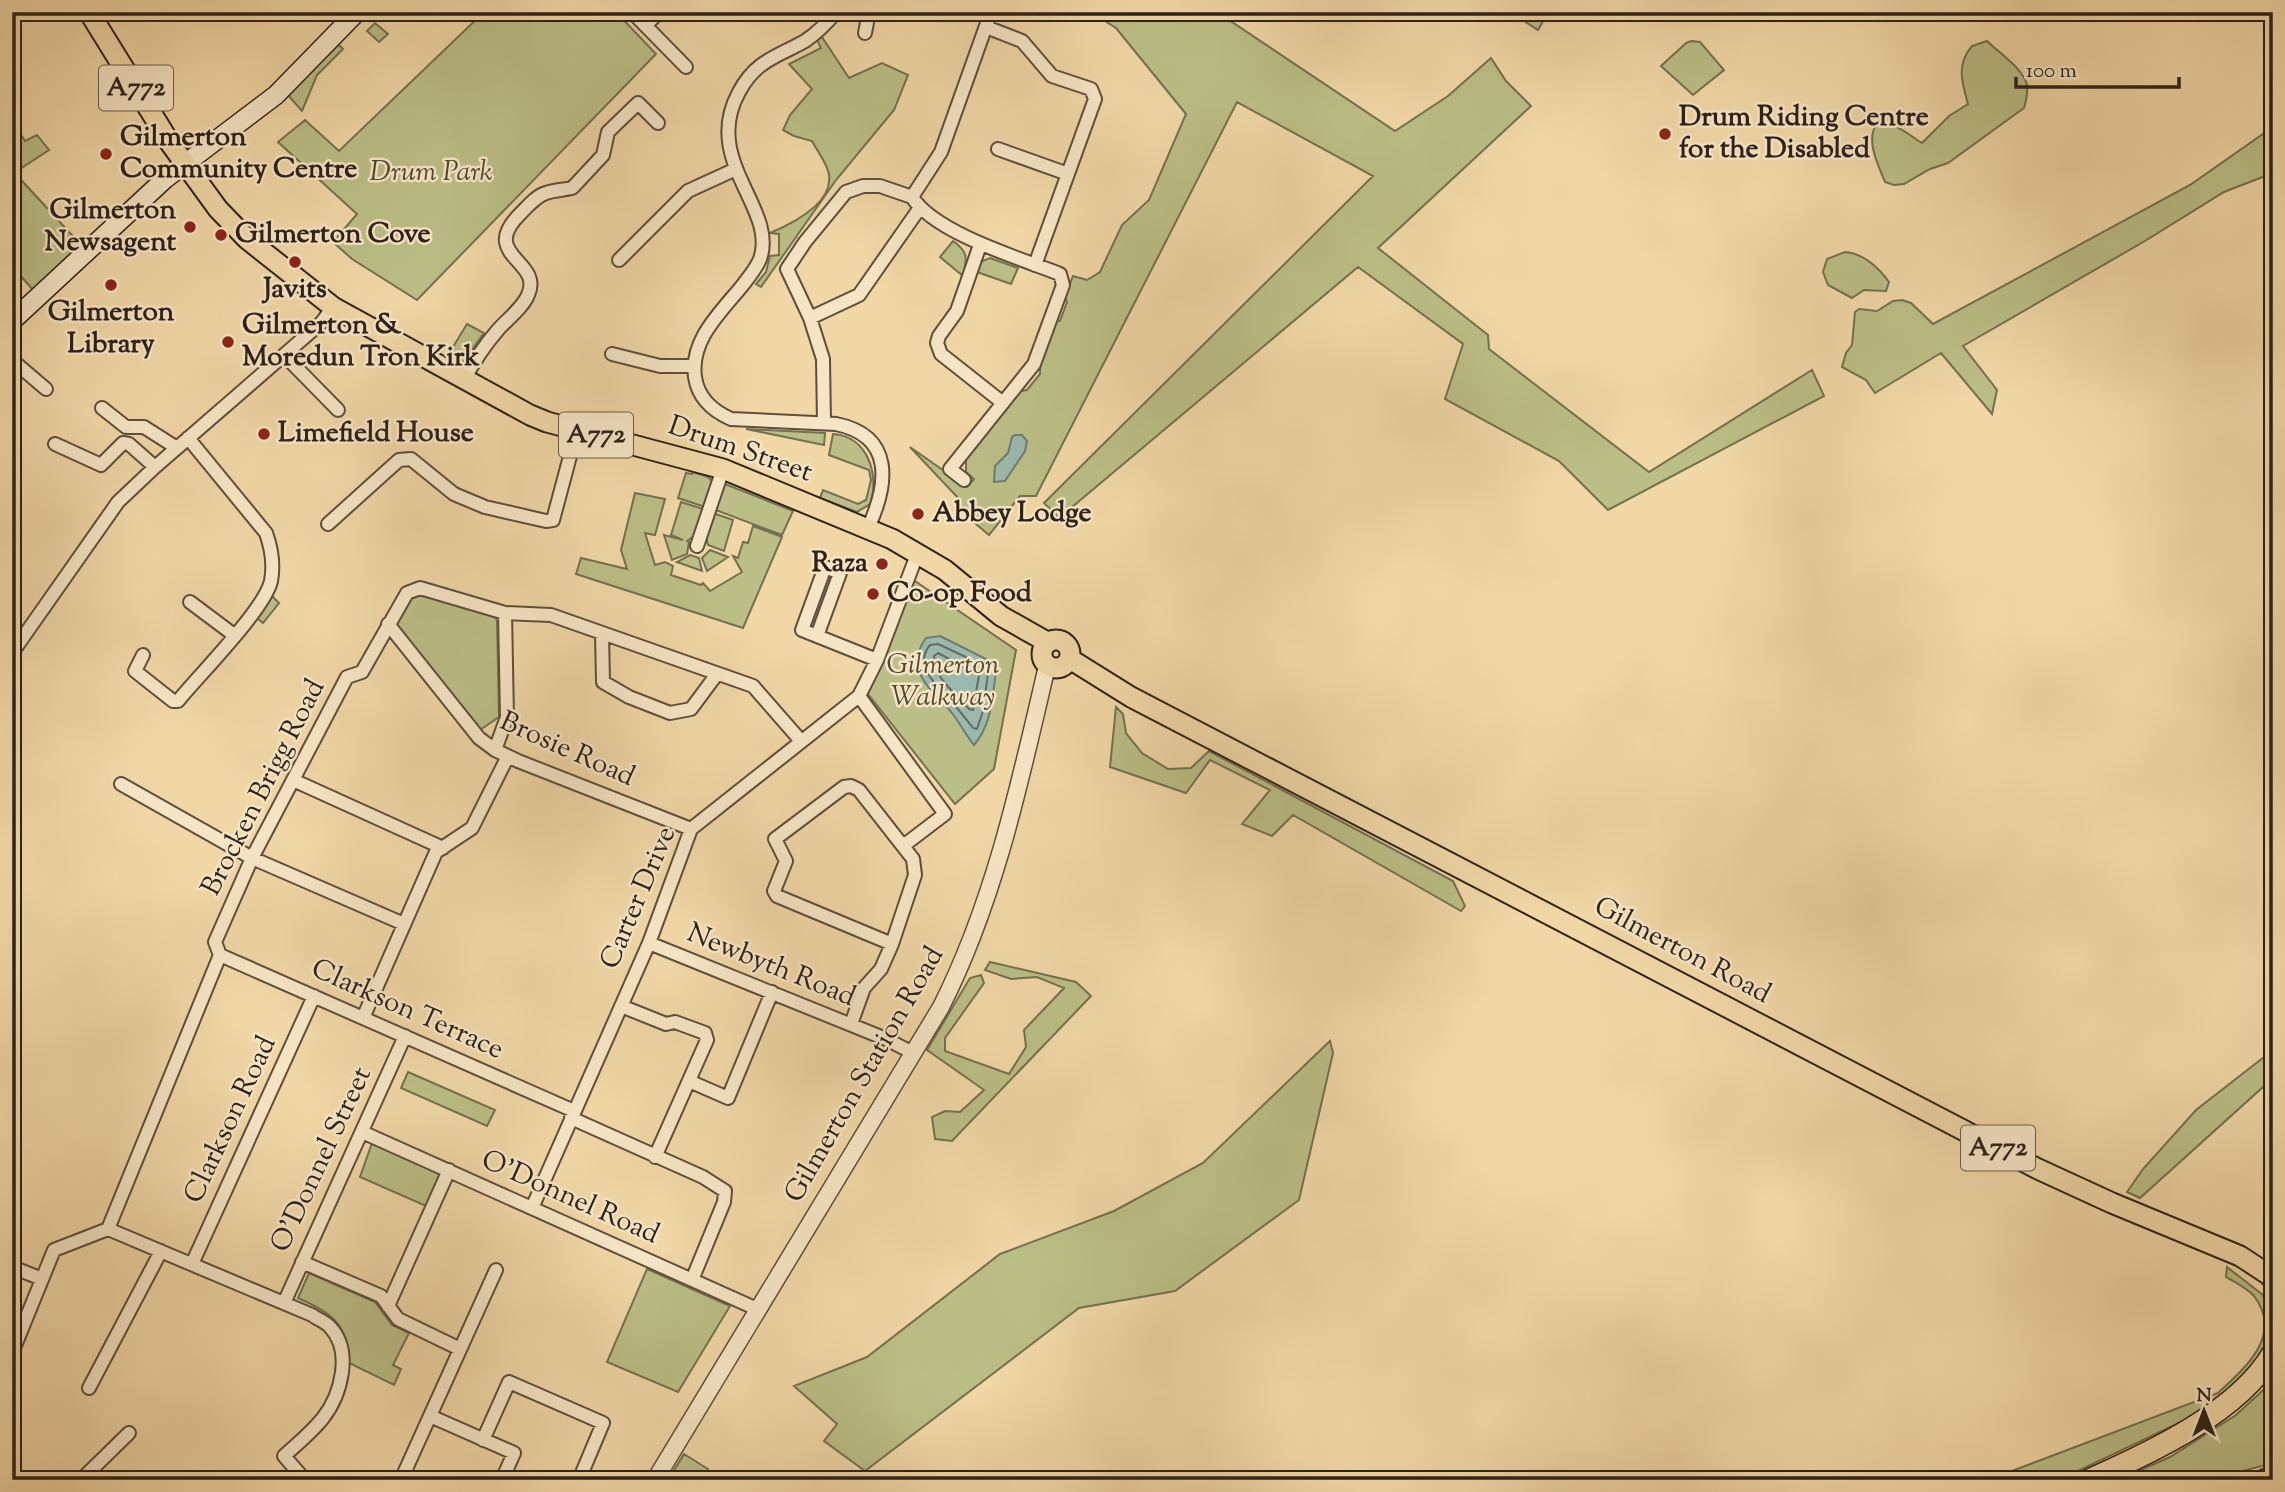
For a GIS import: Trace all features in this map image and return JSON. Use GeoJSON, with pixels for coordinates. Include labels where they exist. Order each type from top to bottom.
{"type":"FeatureCollection","features":[{"type":"Feature","properties":{"kind":"highway"},"geometry":{"type":"LineString","coordinates":[[2089,1480],[2139,1457],[2203,1420],[2255,1377],[2273,1353]]}},
{"type":"Feature","properties":{"kind":"highway"},"geometry":{"type":"LineString","coordinates":[[2265,1480],[2273,1478]]}},
{"type":"Feature","properties":{"kind":"main road","name":"Drum Street"},"geometry":{"type":"LineString","coordinates":[[89,12],[185,164],[218,209],[247,239],[333,307],[530,415],[723,469],[868,528],[918,552],[945,570],[1001,616],[1046,642]]}},
{"type":"Feature","properties":{"kind":"main road"},"geometry":{"type":"LineString","coordinates":[[12,321],[165,179],[276,95],[357,12]]}},
{"type":"Feature","properties":{"kind":"main road","name":"A772"},"geometry":{"type":"LineString","coordinates":[[1046,642],[1055,639],[1064,642],[1070,650],[1070,659]]}},
{"type":"Feature","properties":{"kind":"main road"},"geometry":{"type":"LineString","coordinates":[[1046,642],[1041,654],[1047,666],[1061,667],[1070,659]]}},
{"type":"Feature","properties":{"kind":"main road","name":"Gilmerton Road"},"geometry":{"type":"LineString","coordinates":[[1070,659],[1131,698],[2038,1169],[2239,1256],[2273,1280]]}},
{"type":"Feature","properties":{"kind":"street"},"geometry":{"type":"LineString","coordinates":[[632,12],[686,67]]}},
{"type":"Feature","properties":{"kind":"street"},"geometry":{"type":"LineString","coordinates":[[646,25],[659,12]]}},
{"type":"Feature","properties":{"kind":"street"},"geometry":{"type":"LineString","coordinates":[[836,12],[808,39],[766,60],[750,75],[739,92],[728,125],[728,146],[761,232],[760,259],[753,272],[701,338],[695,352],[694,366],[696,385],[701,396],[719,414],[732,419],[824,423],[849,427],[870,440],[882,462],[882,492],[868,528]]}},
{"type":"Feature","properties":{"kind":"street"},"geometry":{"type":"LineString","coordinates":[[865,33],[870,12]]}},
{"type":"Feature","properties":{"kind":"street"},"geometry":{"type":"LineString","coordinates":[[912,197],[942,152],[991,12]]}},
{"type":"Feature","properties":{"kind":"street"},"geometry":{"type":"LineString","coordinates":[[986,27],[1022,41],[1052,76],[1090,89],[1095,99],[1035,265]]}},
{"type":"Feature","properties":{"kind":"street"},"geometry":{"type":"LineString","coordinates":[[464,380],[488,341],[527,298],[530,288],[528,273],[506,246],[506,232],[510,224],[537,197],[572,188],[603,155],[608,132],[635,100],[658,123]]}},
{"type":"Feature","properties":{"kind":"street"},"geometry":{"type":"LineString","coordinates":[[998,149],[1068,174]]}},
{"type":"Feature","properties":{"kind":"street"},"geometry":{"type":"LineString","coordinates":[[619,260],[688,191],[736,169]]}},
{"type":"Feature","properties":{"kind":"street"},"geometry":{"type":"LineString","coordinates":[[824,423],[823,359],[810,318],[787,269],[805,242],[846,192],[863,186],[880,186],[912,197],[919,209],[981,245],[1060,275],[1062,279],[1063,285],[1034,364],[950,469],[964,480]]}},
{"type":"Feature","properties":{"kind":"street"},"geometry":{"type":"LineString","coordinates":[[810,318],[859,295],[919,209]]}},
{"type":"Feature","properties":{"kind":"street"},"geometry":{"type":"LineString","coordinates":[[981,245],[957,312],[939,336],[937,343],[941,354],[1003,403]]}},
{"type":"Feature","properties":{"kind":"street"},"geometry":{"type":"LineString","coordinates":[[12,653],[118,502],[322,322],[333,307]]}},
{"type":"Feature","properties":{"kind":"street"},"geometry":{"type":"LineString","coordinates":[[612,354],[660,366],[694,366]]}},
{"type":"Feature","properties":{"kind":"street"},"geometry":{"type":"LineString","coordinates":[[284,355],[338,410]]}},
{"type":"Feature","properties":{"kind":"street"},"geometry":{"type":"LineString","coordinates":[[12,359],[46,389]]}},
{"type":"Feature","properties":{"kind":"street"},"geometry":{"type":"LineString","coordinates":[[102,408],[126,427],[144,427],[177,448]]}},
{"type":"Feature","properties":{"kind":"street"},"geometry":{"type":"LineString","coordinates":[[328,524],[399,460],[405,458],[411,459],[454,494],[485,507],[546,521],[554,520],[577,430]]}},
{"type":"Feature","properties":{"kind":"street"},"geometry":{"type":"LineString","coordinates":[[143,655],[130,672],[173,701],[178,701],[261,603],[271,580],[271,548],[266,533],[188,438]]}},
{"type":"Feature","properties":{"kind":"street"},"geometry":{"type":"LineString","coordinates":[[55,444],[101,465],[123,443],[129,444],[155,467]]}},
{"type":"Feature","properties":{"kind":"street"},"geometry":{"type":"LineString","coordinates":[[697,546],[723,469]]}},
{"type":"Feature","properties":{"kind":"street","name":"Carter Drive"},"geometry":{"type":"LineString","coordinates":[[532,1208],[649,943],[691,829],[859,696],[877,660],[918,552]]}},
{"type":"Feature","properties":{"kind":"street"},"geometry":{"type":"LineString","coordinates":[[817,636],[840,573],[825,567],[802,631],[877,660]]}},
{"type":"Feature","properties":{"kind":"street","name":"Brocken Brigg Road"},"geometry":{"type":"LineString","coordinates":[[108,1229],[220,955],[215,942],[253,858],[347,677],[362,672],[407,593],[420,588],[505,614],[551,615],[754,686],[801,741]]}},
{"type":"Feature","properties":{"kind":"street"},"geometry":{"type":"LineString","coordinates":[[190,602],[234,635]]}},
{"type":"Feature","properties":{"kind":"street"},"geometry":{"type":"LineString","coordinates":[[363,1018],[436,852],[472,828],[502,753],[507,717],[505,614]]}},
{"type":"Feature","properties":{"kind":"street","name":"Brosie Road"},"geometry":{"type":"LineString","coordinates":[[388,624],[479,737],[502,753],[691,829]]}},
{"type":"Feature","properties":{"kind":"street"},"geometry":{"type":"LineString","coordinates":[[602,633],[603,682],[629,697],[670,713],[691,709],[717,674]]}},
{"type":"Feature","properties":{"kind":"street","name":"Gilmerton Station Road"},"geometry":{"type":"LineString","coordinates":[[656,1480],[941,1007],[963,962],[990,887],[1047,666]]}},
{"type":"Feature","properties":{"kind":"street"},"geometry":{"type":"LineString","coordinates":[[859,696],[945,814],[903,846]]}},
{"type":"Feature","properties":{"kind":"street"},"geometry":{"type":"LineString","coordinates":[[293,780],[443,848]]}},
{"type":"Feature","properties":{"kind":"street"},"geometry":{"type":"LineString","coordinates":[[121,784],[253,858],[404,924]]}},
{"type":"Feature","properties":{"kind":"street"},"geometry":{"type":"LineString","coordinates":[[851,1024],[864,988],[881,969],[891,944],[915,875],[913,859],[859,790],[851,786],[844,787],[775,839],[786,861],[774,891],[777,896],[891,944]]}},
{"type":"Feature","properties":{"kind":"street","name":"Newbyth Road"},"geometry":{"type":"LineString","coordinates":[[649,943],[851,1024],[913,1053]]}},
{"type":"Feature","properties":{"kind":"street","name":"Clarkson Terrace"},"geometry":{"type":"LineString","coordinates":[[220,955],[405,1036],[702,1177],[725,1191],[724,1202],[692,1280]]}},
{"type":"Feature","properties":{"kind":"street"},"geometry":{"type":"LineString","coordinates":[[689,1081],[728,1098],[772,992]]}},
{"type":"Feature","properties":{"kind":"street","name":"Clarkson Road"},"geometry":{"type":"LineString","coordinates":[[192,1264],[314,996]]}},
{"type":"Feature","properties":{"kind":"street"},"geometry":{"type":"LineString","coordinates":[[621,1006],[666,1024],[675,1022],[705,1033],[707,1040],[655,1157]]}},
{"type":"Feature","properties":{"kind":"street","name":"O'Donnel Street"},"geometry":{"type":"LineString","coordinates":[[284,1303],[405,1036]]}},
{"type":"Feature","properties":{"kind":"street","name":"O'Donnel Road"},"geometry":{"type":"LineString","coordinates":[[362,1132],[757,1309]]}},
{"type":"Feature","properties":{"kind":"street"},"geometry":{"type":"LineString","coordinates":[[388,1306],[449,1170]]}},
{"type":"Feature","properties":{"kind":"street"},"geometry":{"type":"LineString","coordinates":[[12,1353],[54,1250],[108,1229],[312,1315],[330,1327],[339,1344],[343,1362],[340,1386],[332,1406],[322,1420],[284,1456],[304,1480]]}},
{"type":"Feature","properties":{"kind":"street"},"geometry":{"type":"LineString","coordinates":[[89,1388],[161,1251]]}},
{"type":"Feature","properties":{"kind":"street"},"geometry":{"type":"LineString","coordinates":[[302,1262],[381,1297],[398,1319],[460,1349]]}},
{"type":"Feature","properties":{"kind":"street"},"geometry":{"type":"LineString","coordinates":[[12,1267],[42,1279]]}},
{"type":"Feature","properties":{"kind":"street"},"geometry":{"type":"LineString","coordinates":[[401,1480],[496,1270]]}},
{"type":"Feature","properties":{"kind":"street"},"geometry":{"type":"LineString","coordinates":[[483,1440],[509,1382],[603,1423],[579,1480]]}},
{"type":"Feature","properties":{"kind":"street"},"geometry":{"type":"LineString","coordinates":[[430,1416],[514,1453],[505,1479]]}},
{"type":"Feature","properties":{"kind":"street"},"geometry":{"type":"LineString","coordinates":[[81,1480],[129,1433]]}},
{"type":"Feature","properties":{"kind":"green space","name":"Drum Park"},"geometry":{"type":"Polygon","coordinates":[[[484,12],[616,12],[656,54],[417,300],[352,259],[333,242],[357,214],[278,142],[305,120],[339,151],[484,12]]]}},
{"type":"Feature","properties":{"kind":"green space"},"geometry":{"type":"Polygon","coordinates":[[[1091,12],[1217,12],[1395,131],[1448,96],[1491,58],[1506,81],[1531,106],[1378,248],[1488,335],[1489,349],[1649,472],[1812,370],[1824,396],[1608,510],[1559,461],[1445,399],[1463,344],[1358,267],[1059,518],[1044,503],[1373,176],[1237,102],[1036,496],[1020,496],[989,535],[958,504],[961,501],[910,447],[967,487],[974,479],[966,472],[966,458],[1021,391],[1027,390],[1040,374],[1040,364],[1055,322],[1060,321],[1073,276],[1087,280],[1100,272],[1122,225],[1149,200],[1186,114],[1116,28],[1091,12]]]}},
{"type":"Feature","properties":{"kind":"green space"},"geometry":{"type":"Polygon","coordinates":[[[1510,12],[1548,12],[1538,30],[1510,12]]]}},
{"type":"Feature","properties":{"kind":"green space"},"geometry":{"type":"Polygon","coordinates":[[[375,23],[388,34],[379,42],[367,31],[375,23]]]}},
{"type":"Feature","properties":{"kind":"green space"},"geometry":{"type":"Polygon","coordinates":[[[822,37],[849,78],[882,63],[908,75],[894,110],[836,180],[761,287],[756,284],[766,272],[770,256],[779,255],[779,234],[770,233],[809,212],[818,204],[828,185],[827,166],[812,141],[783,130],[790,115],[812,89],[789,64],[821,48],[817,40],[822,37]]]}},
{"type":"Feature","properties":{"kind":"green space"},"geometry":{"type":"Polygon","coordinates":[[[1691,41],[1700,42],[1724,70],[1693,95],[1661,66],[1691,41]]]}},
{"type":"Feature","properties":{"kind":"green space"},"geometry":{"type":"Polygon","coordinates":[[[1987,41],[2016,67],[2025,79],[2027,91],[2024,108],[1948,163],[1930,169],[1904,184],[1885,182],[1872,144],[1877,123],[1896,127],[1922,143],[1949,116],[1968,104],[1962,81],[1964,60],[1972,46],[1987,41]]]}},
{"type":"Feature","properties":{"kind":"green space"},"geometry":{"type":"Polygon","coordinates":[[[336,42],[343,49],[317,75],[302,111],[286,93],[336,42]]]}},
{"type":"Feature","properties":{"kind":"green space"},"geometry":{"type":"Polygon","coordinates":[[[2273,127],[2273,173],[2224,192],[1963,346],[1997,390],[1992,414],[1941,353],[1875,393],[1866,380],[1842,367],[1846,353],[1852,345],[1855,312],[1859,309],[1877,311],[1893,301],[1902,300],[1911,303],[1933,324],[2190,185],[2273,127]]]}},
{"type":"Feature","properties":{"kind":"green space"},"geometry":{"type":"Polygon","coordinates":[[[20,133],[25,141],[37,135],[49,150],[17,171],[12,166],[12,137],[20,133]]]}},
{"type":"Feature","properties":{"kind":"green space"},"geometry":{"type":"Polygon","coordinates":[[[12,170],[81,245],[33,290],[12,266],[12,170]]]}},
{"type":"Feature","properties":{"kind":"green space"},"geometry":{"type":"Polygon","coordinates":[[[953,241],[964,252],[963,276],[940,257],[953,241]]]}},
{"type":"Feature","properties":{"kind":"green space"},"geometry":{"type":"Polygon","coordinates":[[[1845,252],[1864,258],[1875,267],[1889,282],[1886,291],[1864,290],[1852,298],[1828,285],[1823,272],[1827,259],[1845,252]]]}},
{"type":"Feature","properties":{"kind":"green space"},"geometry":{"type":"Polygon","coordinates":[[[990,258],[1018,268],[1011,284],[977,272],[980,262],[990,258]]]}},
{"type":"Feature","properties":{"kind":"green space"},"geometry":{"type":"Polygon","coordinates":[[[467,324],[484,333],[462,363],[445,360],[467,324]]]}},
{"type":"Feature","properties":{"kind":"green space"},"geometry":{"type":"Polygon","coordinates":[[[746,429],[825,433],[824,445],[746,429]]]}},
{"type":"Feature","properties":{"kind":"green space"},"geometry":{"type":"Polygon","coordinates":[[[833,434],[845,436],[855,442],[863,450],[872,470],[873,493],[870,504],[857,512],[820,498],[823,490],[858,504],[866,500],[871,480],[869,470],[829,455],[833,434]]]}},
{"type":"Feature","properties":{"kind":"green space"},"geometry":{"type":"Polygon","coordinates":[[[693,472],[712,481],[705,507],[678,498],[686,473],[693,472]]]}},
{"type":"Feature","properties":{"kind":"green space"},"geometry":{"type":"Polygon","coordinates":[[[725,484],[793,511],[782,535],[713,509],[725,484]]]}},
{"type":"Feature","properties":{"kind":"green space"},"geometry":{"type":"Polygon","coordinates":[[[635,493],[665,499],[655,535],[645,533],[655,565],[665,562],[673,566],[671,575],[701,585],[703,583],[710,591],[742,572],[733,556],[738,558],[743,542],[748,543],[753,526],[782,537],[743,628],[576,574],[581,558],[627,569],[621,550],[635,493]]]}},
{"type":"Feature","properties":{"kind":"green space"},"geometry":{"type":"Polygon","coordinates":[[[681,502],[706,510],[699,533],[687,541],[687,554],[672,560],[664,535],[683,540],[671,535],[681,502]]]}},
{"type":"Feature","properties":{"kind":"green space"},"geometry":{"type":"Polygon","coordinates":[[[713,513],[733,520],[724,551],[708,545],[706,536],[713,513]]]}},
{"type":"Feature","properties":{"kind":"green space"},"geometry":{"type":"Polygon","coordinates":[[[710,550],[728,557],[707,571],[702,558],[710,550]]]}},
{"type":"Feature","properties":{"kind":"green space"},"geometry":{"type":"Polygon","coordinates":[[[690,555],[699,558],[702,571],[677,562],[690,555]]]}},
{"type":"Feature","properties":{"kind":"green space","name":"Gilmerton Walkway"},"geometry":{"type":"Polygon","coordinates":[[[912,579],[1016,650],[994,769],[955,804],[868,694],[912,579]]]}},
{"type":"Feature","properties":{"kind":"green space"},"geometry":{"type":"Polygon","coordinates":[[[423,593],[495,617],[497,620],[499,717],[480,730],[393,622],[405,599],[423,593]]]}},
{"type":"Feature","properties":{"kind":"green space"},"geometry":{"type":"Polygon","coordinates":[[[272,596],[279,603],[263,623],[256,617],[272,596]]]}},
{"type":"Feature","properties":{"kind":"green space"},"geometry":{"type":"Polygon","coordinates":[[[1116,707],[1123,714],[1126,733],[1142,753],[1168,769],[1191,768],[1209,751],[1453,881],[1465,906],[1461,911],[1293,815],[1272,836],[1242,824],[1270,790],[1210,760],[1186,793],[1110,767],[1116,707]]]}},
{"type":"Feature","properties":{"kind":"green space"},"geometry":{"type":"Polygon","coordinates":[[[990,962],[1076,982],[1091,996],[952,1141],[935,1139],[932,1117],[945,1111],[960,1112],[984,1090],[927,1050],[970,978],[981,975],[984,983],[945,1038],[945,1051],[1009,1074],[1026,1047],[1024,1030],[1064,988],[1037,977],[1011,979],[985,970],[990,962]]]}},
{"type":"Feature","properties":{"kind":"green space"},"geometry":{"type":"Polygon","coordinates":[[[1330,1041],[1333,1053],[1299,1200],[1175,1291],[1079,1308],[865,1471],[824,1441],[837,1424],[794,1386],[867,1357],[1000,1254],[1114,1211],[1203,1163],[1330,1041]]]}},
{"type":"Feature","properties":{"kind":"green space"},"geometry":{"type":"Polygon","coordinates":[[[2273,1050],[2273,1078],[2140,1198],[2127,1192],[2143,1169],[2196,1110],[2273,1050]]]}},
{"type":"Feature","properties":{"kind":"green space"},"geometry":{"type":"Polygon","coordinates":[[[408,1072],[495,1110],[487,1126],[401,1088],[408,1072]]]}},
{"type":"Feature","properties":{"kind":"green space"},"geometry":{"type":"Polygon","coordinates":[[[372,1143],[441,1172],[426,1206],[360,1177],[372,1143]]]}},
{"type":"Feature","properties":{"kind":"green space"},"geometry":{"type":"Polygon","coordinates":[[[2227,1267],[2263,1295],[2270,1323],[2267,1347],[2249,1375],[2204,1411],[2059,1480],[1988,1480],[2218,1393],[2249,1362],[2263,1337],[2265,1324],[2262,1310],[2254,1296],[2226,1277],[2227,1267]]]}},
{"type":"Feature","properties":{"kind":"green space"},"geometry":{"type":"Polygon","coordinates":[[[647,1269],[730,1306],[678,1392],[607,1362],[647,1269]]]}},
{"type":"Feature","properties":{"kind":"green space"},"geometry":{"type":"Polygon","coordinates":[[[309,1273],[375,1302],[392,1325],[409,1333],[393,1365],[401,1369],[394,1385],[349,1363],[346,1338],[336,1321],[298,1298],[309,1273]]]}},
{"type":"Feature","properties":{"kind":"green space"},"geometry":{"type":"Polygon","coordinates":[[[2273,1381],[2273,1463],[2209,1480],[2118,1480],[2170,1457],[2236,1415],[2273,1381]]]}},
{"type":"Feature","properties":{"kind":"green space"},"geometry":{"type":"Polygon","coordinates":[[[684,1454],[708,1469],[702,1480],[668,1480],[684,1454]]]}},
{"type":"Feature","properties":{"kind":"water"},"geometry":{"type":"Polygon","coordinates":[[[1015,435],[1022,435],[1027,441],[1025,451],[1005,481],[994,482],[995,466],[1008,453],[1015,435]]]}},
{"type":"Feature","properties":{"kind":"water"},"geometry":{"type":"Polygon","coordinates":[[[940,636],[988,660],[996,672],[988,720],[974,745],[952,713],[929,688],[919,670],[919,650],[926,638],[940,636]]]}},
{"type":"Feature","properties":{"kind":"place","name":"Drum Riding Centre for the Disabled"},"geometry":{"type":"Point","coordinates":[1665,134]}},
{"type":"Feature","properties":{"kind":"place","name":"Gilmerton Community Centre"},"geometry":{"type":"Point","coordinates":[106,154]}},
{"type":"Feature","properties":{"kind":"place","name":"Gilmerton Newsagent"},"geometry":{"type":"Point","coordinates":[190,227]}},
{"type":"Feature","properties":{"kind":"place","name":"Gilmerton Cove"},"geometry":{"type":"Point","coordinates":[221,235]}},
{"type":"Feature","properties":{"kind":"place","name":"Javits"},"geometry":{"type":"Point","coordinates":[295,262]}},
{"type":"Feature","properties":{"kind":"place","name":"Gilmerton Library"},"geometry":{"type":"Point","coordinates":[111,285]}},
{"type":"Feature","properties":{"kind":"place","name":"Gilmerton & Moredun Tron Kirk"},"geometry":{"type":"Point","coordinates":[228,342]}},
{"type":"Feature","properties":{"kind":"place","name":"Limefield House"},"geometry":{"type":"Point","coordinates":[264,434]}},
{"type":"Feature","properties":{"kind":"place","name":"Abbey Lodge"},"geometry":{"type":"Point","coordinates":[918,514]}},
{"type":"Feature","properties":{"kind":"place","name":"Raza"},"geometry":{"type":"Point","coordinates":[882,564]}},
{"type":"Feature","properties":{"kind":"place","name":"Co-op Food"},"geometry":{"type":"Point","coordinates":[873,594]}}]}
